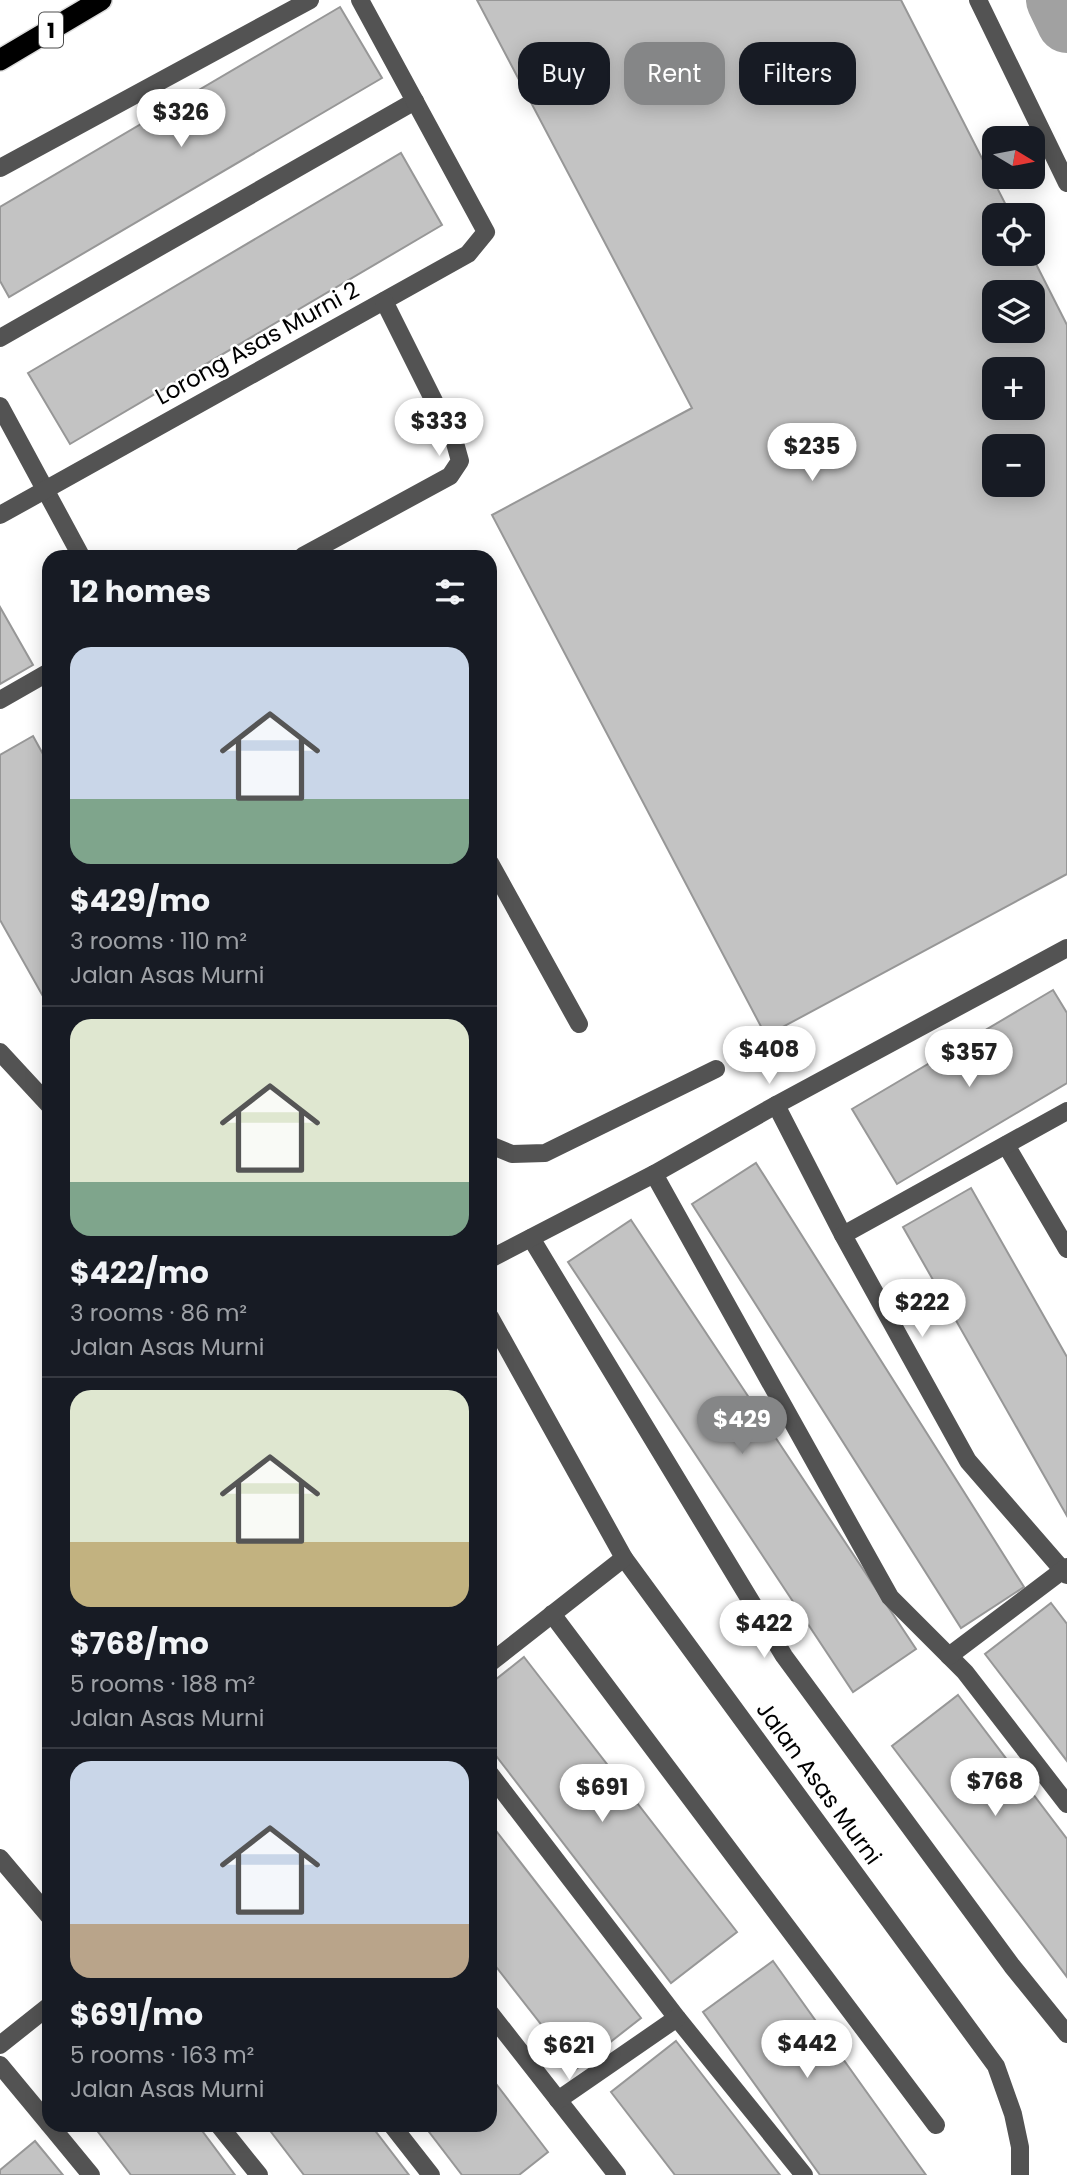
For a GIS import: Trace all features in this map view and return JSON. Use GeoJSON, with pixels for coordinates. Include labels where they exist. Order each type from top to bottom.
{"type":"FeatureCollection","features":[{"type":"Feature","properties":{"kind":"highway","name":"1"},"geometry":{"type":"LineString","coordinates":[[0,60],[101,0]]}},
{"type":"Feature","properties":{"kind":"street"},"geometry":{"type":"LineString","coordinates":[[0,168],[310,0]]}},
{"type":"Feature","properties":{"kind":"street"},"geometry":{"type":"LineString","coordinates":[[0,338],[415,102],[360,0]]}},
{"type":"Feature","properties":{"kind":"street"},"geometry":{"type":"LineString","coordinates":[[978,0],[1067,183]]}},
{"type":"Feature","properties":{"kind":"street","name":"Lorong Asas Murni 2"},"geometry":{"type":"LineString","coordinates":[[0,515],[468,254],[486,232],[415,102]]}},
{"type":"Feature","properties":{"kind":"street"},"geometry":{"type":"LineString","coordinates":[[321,550],[450,476],[460,461],[455,443],[384,301]]}},
{"type":"Feature","properties":{"kind":"street"},"geometry":{"type":"LineString","coordinates":[[0,406],[78,550]]}},
{"type":"Feature","properties":{"kind":"street"},"geometry":{"type":"LineString","coordinates":[[0,700],[42,678]]}},
{"type":"Feature","properties":{"kind":"street"},"geometry":{"type":"LineString","coordinates":[[497,876],[579,1024]]}},
{"type":"Feature","properties":{"kind":"street"},"geometry":{"type":"LineString","coordinates":[[497,1255],[654,1174],[1067,948]]}},
{"type":"Feature","properties":{"kind":"street"},"geometry":{"type":"LineString","coordinates":[[0,1052],[42,1097]]}},
{"type":"Feature","properties":{"kind":"street"},"geometry":{"type":"LineString","coordinates":[[497,1148],[512,1154],[545,1153],[716,1069]]}},
{"type":"Feature","properties":{"kind":"street"},"geometry":{"type":"LineString","coordinates":[[776,1105],[843,1235],[968,1461],[1065,1571],[949,1656]]}},
{"type":"Feature","properties":{"kind":"street"},"geometry":{"type":"LineString","coordinates":[[843,1235],[1067,1111]]}},
{"type":"Feature","properties":{"kind":"street"},"geometry":{"type":"LineString","coordinates":[[1006,1145],[1067,1249]]}},
{"type":"Feature","properties":{"kind":"street"},"geometry":{"type":"LineString","coordinates":[[654,1174],[890,1597],[965,1672],[1067,1804]]}},
{"type":"Feature","properties":{"kind":"street"},"geometry":{"type":"LineString","coordinates":[[531,1238],[784,1656],[1012,1966],[1067,2034]]}},
{"type":"Feature","properties":{"kind":"street","name":"Jalan Asas Murni"},"geometry":{"type":"LineString","coordinates":[[497,1330],[624,1558],[996,2066],[1013,2114],[1020,2147],[1020,2175]]}},
{"type":"Feature","properties":{"kind":"street"},"geometry":{"type":"LineString","coordinates":[[497,1657],[624,1558]]}},
{"type":"Feature","properties":{"kind":"street"},"geometry":{"type":"LineString","coordinates":[[552,1614],[936,2125]]}},
{"type":"Feature","properties":{"kind":"street"},"geometry":{"type":"LineString","coordinates":[[497,1783],[677,2018],[804,2175]]}},
{"type":"Feature","properties":{"kind":"street"},"geometry":{"type":"LineString","coordinates":[[0,1858],[42,1908]]}},
{"type":"Feature","properties":{"kind":"street"},"geometry":{"type":"LineString","coordinates":[[0,2045],[42,2012]]}},
{"type":"Feature","properties":{"kind":"street"},"geometry":{"type":"LineString","coordinates":[[558,2100],[677,2018]]}},
{"type":"Feature","properties":{"kind":"street"},"geometry":{"type":"LineString","coordinates":[[497,2022],[617,2175]]}},
{"type":"Feature","properties":{"kind":"street"},"geometry":{"type":"LineString","coordinates":[[0,2065],[42,2116]]}},
{"type":"Feature","properties":{"kind":"street"},"geometry":{"type":"LineString","coordinates":[[56,2132],[91,2175]]}},
{"type":"Feature","properties":{"kind":"street"},"geometry":{"type":"LineString","coordinates":[[224,2132],[259,2175]]}},
{"type":"Feature","properties":{"kind":"street"},"geometry":{"type":"LineString","coordinates":[[397,2132],[431,2175]]}},
{"type":"Feature","properties":{"kind":"building"},"geometry":{"type":"Polygon","coordinates":[[[477,0],[901,0],[982,158],[982,189],[998,189],[1005,203],[982,203],[982,266],[1037,266],[1044,280],[982,280],[982,343],[1045,343],[1045,282],[1067,325],[1067,874],[766,1036],[492,515],[692,408],[532,105],[610,105],[610,42],[518,42],[518,78],[477,0]]]}},
{"type":"Feature","properties":{"kind":"building"},"geometry":{"type":"Polygon","coordinates":[[[340,7],[382,78],[9,297],[0,281],[0,207],[340,7]]]}},
{"type":"Feature","properties":{"kind":"building"},"geometry":{"type":"Polygon","coordinates":[[[401,153],[442,225],[70,444],[28,373],[401,153]]]}},
{"type":"Feature","properties":{"kind":"building"},"geometry":{"type":"Polygon","coordinates":[[[0,607],[33,665],[0,684],[0,607]]]}},
{"type":"Feature","properties":{"kind":"building"},"geometry":{"type":"Polygon","coordinates":[[[33,736],[42,752],[42,995],[0,920],[0,755],[33,736]]]}},
{"type":"Feature","properties":{"kind":"building"},"geometry":{"type":"Polygon","coordinates":[[[1053,990],[1067,1013],[1067,1083],[897,1184],[852,1109],[1053,990]]]}},
{"type":"Feature","properties":{"kind":"building"},"geometry":{"type":"Polygon","coordinates":[[[756,1163],[1024,1587],[961,1628],[692,1204],[756,1163]]]}},
{"type":"Feature","properties":{"kind":"building"},"geometry":{"type":"Polygon","coordinates":[[[971,1188],[1067,1357],[1067,1516],[903,1227],[971,1188]]]}},
{"type":"Feature","properties":{"kind":"building"},"geometry":{"type":"Polygon","coordinates":[[[631,1220],[916,1649],[853,1692],[568,1262],[631,1220]]]}},
{"type":"Feature","properties":{"kind":"building"},"geometry":{"type":"Polygon","coordinates":[[[1051,1603],[1067,1624],[1067,1761],[985,1654],[1051,1603]]]}},
{"type":"Feature","properties":{"kind":"building"},"geometry":{"type":"Polygon","coordinates":[[[524,1657],[737,1932],[671,1983],[497,1757],[497,1678],[524,1657]]]}},
{"type":"Feature","properties":{"kind":"building"},"geometry":{"type":"Polygon","coordinates":[[[958,1695],[1067,1839],[1067,1977],[892,1746],[958,1695]]]}},
{"type":"Feature","properties":{"kind":"building"},"geometry":{"type":"Polygon","coordinates":[[[497,1832],[641,2018],[576,2069],[497,1968],[497,1832]]]}},
{"type":"Feature","properties":{"kind":"building"},"geometry":{"type":"Polygon","coordinates":[[[773,1961],[926,2175],[820,2175],[703,2012],[773,1961]]]}},
{"type":"Feature","properties":{"kind":"building"},"geometry":{"type":"Polygon","coordinates":[[[676,2041],[780,2175],[675,2175],[611,2092],[676,2041]]]}},
{"type":"Feature","properties":{"kind":"building"},"geometry":{"type":"Polygon","coordinates":[[[497,2085],[548,2152],[519,2175],[462,2175],[429,2132],[497,2132],[497,2085]]]}},
{"type":"Feature","properties":{"kind":"building"},"geometry":{"type":"Polygon","coordinates":[[[98,2132],[203,2132],[235,2175],[131,2175],[98,2132]]]}},
{"type":"Feature","properties":{"kind":"building"},"geometry":{"type":"Polygon","coordinates":[[[271,2132],[376,2132],[409,2175],[304,2175],[271,2132]]]}},
{"type":"Feature","properties":{"kind":"building"},"geometry":{"type":"Polygon","coordinates":[[[35,2141],[63,2175],[0,2175],[0,2170],[35,2141]]]}},
{"type":"Feature","properties":{"kind":"waterway"},"geometry":{"type":"LineString","coordinates":[[1056,0],[1067,23]]}}]}
